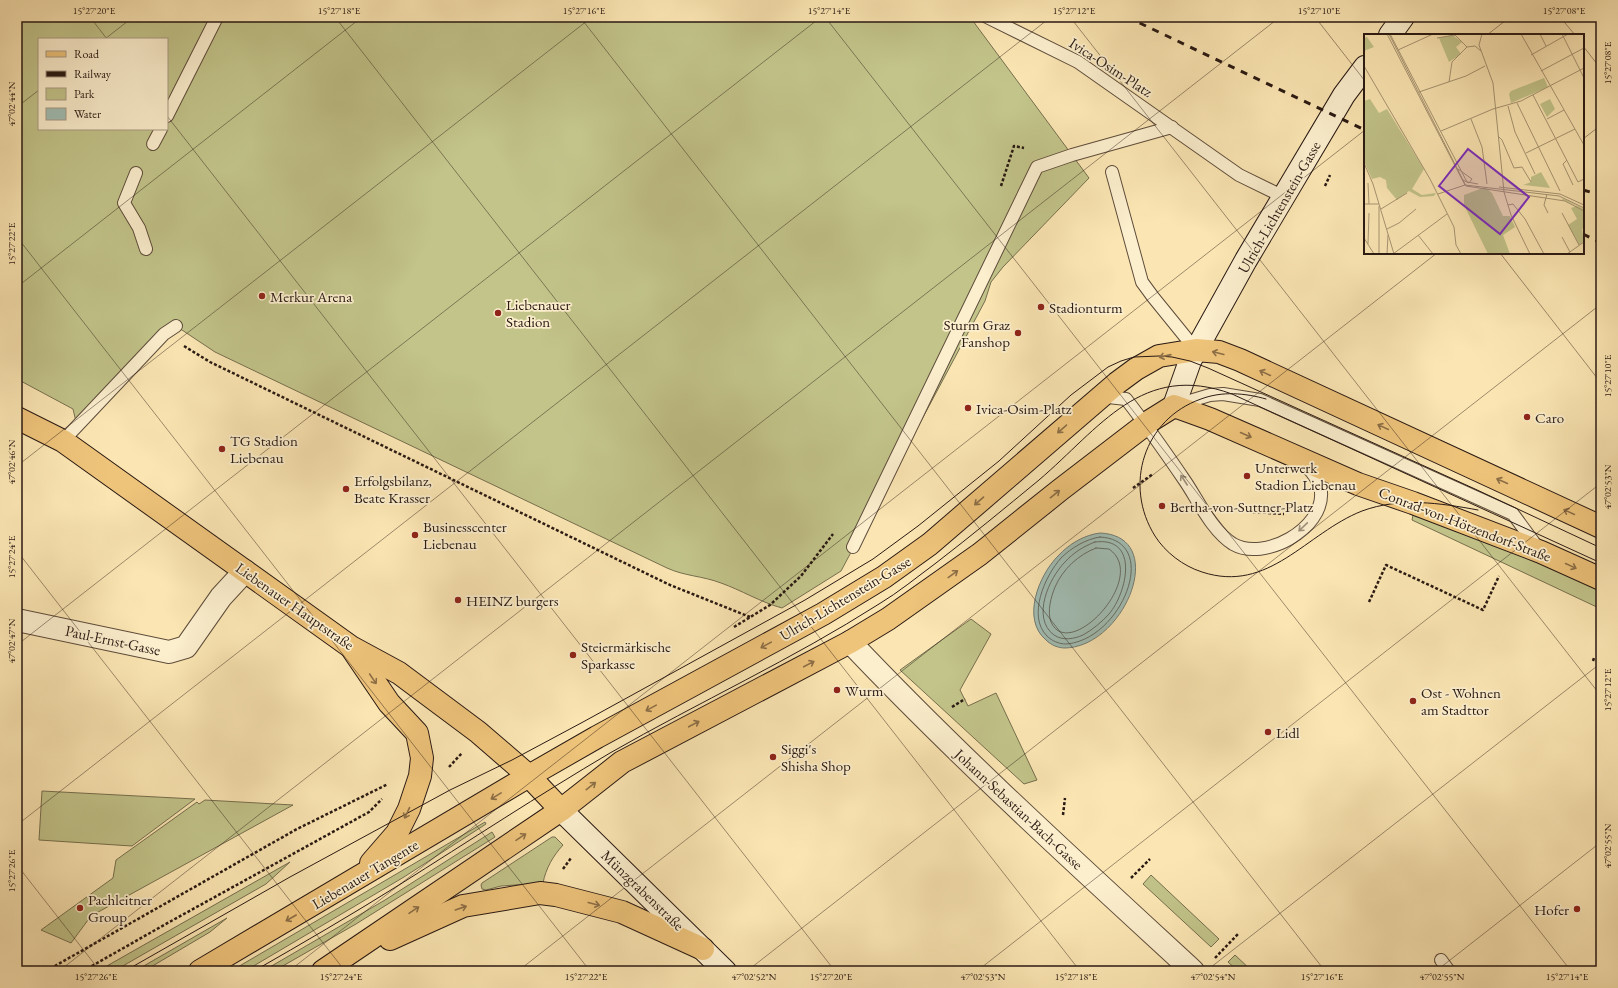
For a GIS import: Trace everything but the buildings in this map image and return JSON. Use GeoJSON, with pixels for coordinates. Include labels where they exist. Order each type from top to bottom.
{"type":"FeatureCollection","features":[{"type":"Feature","properties":{"kind":"main road","name":"Ulrich-Lichtenstein-Gasse"},"geometry":{"type":"LineString","coordinates":[[529,776],[597,737],[823,614],[884,577],[930,544],[1090,405],[1136,369],[1159,356],[1196,350]]}},
{"type":"Feature","properties":{"kind":"main road"},"geometry":{"type":"LineString","coordinates":[[1196,350],[1219,352],[1240,360],[1601,527]]}},
{"type":"Feature","properties":{"kind":"main road"},"geometry":{"type":"LineString","coordinates":[[329,967],[561,810],[622,762],[850,642],[888,620],[980,554],[1060,490],[1146,425],[1174,406]]}},
{"type":"Feature","properties":{"kind":"main road","name":"Conrad-von-Hötzendorf-Straße"},"geometry":{"type":"LineString","coordinates":[[1174,406],[1210,419],[1358,484],[1413,503],[1541,552],[1601,579]]}},
{"type":"Feature","properties":{"kind":"main road","name":"Liebenauer Hauptstraße"},"geometry":{"type":"LineString","coordinates":[[17,418],[63,442],[352,647],[400,673],[478,732],[529,776],[561,810]]}},
{"type":"Feature","properties":{"kind":"main road"},"geometry":{"type":"LineString","coordinates":[[352,647],[389,703],[416,733],[422,758],[420,776],[409,809],[397,833],[360,877]]}},
{"type":"Feature","properties":{"kind":"main road","name":"Liebenauer Tangente"},"geometry":{"type":"LineString","coordinates":[[200,971],[529,776]]}},
{"type":"Feature","properties":{"kind":"main road"},"geometry":{"type":"LineString","coordinates":[[329,967],[463,906],[540,893],[556,895],[622,912],[704,949]]}},
{"type":"Feature","properties":{"kind":"street"},"geometry":{"type":"LineString","coordinates":[[1391,34],[1403,17]]}},
{"type":"Feature","properties":{"kind":"street","name":"Ulrich-Lichtenstein-Gasse"},"geometry":{"type":"LineString","coordinates":[[1174,406],[1180,386],[1196,350],[1246,260],[1344,95],[1364,68]]}},
{"type":"Feature","properties":{"kind":"street","name":"Paul-Ernst-Gasse"},"geometry":{"type":"LineString","coordinates":[[17,620],[169,652],[177,651],[186,647],[221,597],[245,572]]}},
{"type":"Feature","properties":{"kind":"street","name":"Johann-Sebastian-Bach-Gasse"},"geometry":{"type":"LineString","coordinates":[[850,642],[983,776],[1193,971]]}},
{"type":"Feature","properties":{"kind":"street","name":"Münzgrabenstraße"},"geometry":{"type":"LineString","coordinates":[[561,810],[725,971]]}},
{"type":"Feature","properties":{"kind":"lane"},"geometry":{"type":"LineString","coordinates":[[168,114],[218,17]]}},
{"type":"Feature","properties":{"kind":"lane","name":"Ivica-Osim-Platz"},"geometry":{"type":"LineString","coordinates":[[987,17],[1078,62],[1239,175],[1284,197]]}},
{"type":"Feature","properties":{"kind":"lane"},"geometry":{"type":"LineString","coordinates":[[853,547],[1037,167],[1072,155],[1172,127]]}},
{"type":"Feature","properties":{"kind":"lane"},"geometry":{"type":"LineString","coordinates":[[153,144],[160,130]]}},
{"type":"Feature","properties":{"kind":"lane"},"geometry":{"type":"LineString","coordinates":[[1112,172],[1142,282],[1196,350]]}},
{"type":"Feature","properties":{"kind":"lane"},"geometry":{"type":"LineString","coordinates":[[136,173],[124,203],[139,228],[146,249]]}},
{"type":"Feature","properties":{"kind":"lane"},"geometry":{"type":"LineString","coordinates":[[63,442],[164,334],[176,326]]}},
{"type":"Feature","properties":{"kind":"lane"},"geometry":{"type":"LineString","coordinates":[[1174,406],[1210,395],[1223,394],[1260,400],[1513,514],[1541,552]]}},
{"type":"Feature","properties":{"kind":"lane"},"geometry":{"type":"LineString","coordinates":[[1090,405],[1108,397],[1126,399],[1146,425],[1206,514],[1222,535],[1233,544],[1243,548],[1265,549],[1278,545],[1300,531],[1318,509],[1321,491],[1318,481],[1300,459]]}},
{"type":"Feature","properties":{"kind":"lane"},"geometry":{"type":"LineString","coordinates":[[1441,960],[1449,971]]}},
{"type":"Feature","properties":{"kind":"path"},"geometry":{"type":"LineString","coordinates":[[1001,187],[1006,167]]}},
{"type":"Feature","properties":{"kind":"path"},"geometry":{"type":"LineString","coordinates":[[164,334],[210,362],[670,585],[750,617]]}},
{"type":"Feature","properties":{"kind":"path"},"geometry":{"type":"LineString","coordinates":[[734,627],[770,605],[801,576],[834,532]]}},
{"type":"Feature","properties":{"kind":"path"},"geometry":{"type":"LineString","coordinates":[[1369,602],[1386,565],[1483,610],[1499,576]]}},
{"type":"Feature","properties":{"kind":"path"},"geometry":{"type":"LineString","coordinates":[[46,971],[297,828],[389,784]]}},
{"type":"Feature","properties":{"kind":"path"},"geometry":{"type":"LineString","coordinates":[[83,971],[204,902],[369,812],[384,797]]}},
{"type":"Feature","properties":{"kind":"path"},"geometry":{"type":"LineString","coordinates":[[1063,816],[1065,798]]}},
{"type":"Feature","properties":{"kind":"path"},"geometry":{"type":"LineString","coordinates":[[1133,876],[1150,859]]}},
{"type":"Feature","properties":{"kind":"path"},"geometry":{"type":"LineString","coordinates":[[1219,954],[1238,934]]}},
{"type":"Feature","properties":{"kind":"green space","name":"Liebenauer Stadion"},"geometry":{"type":"Polygon","coordinates":[[[17,17],[970,17],[1089,178],[1003,267],[991,282],[985,301],[841,571],[782,608],[766,603],[721,583],[680,573],[667,568],[215,352],[176,326],[77,426],[73,409],[17,379],[17,17]]]}},
{"type":"Feature","properties":{"kind":"green space"},"geometry":{"type":"Polygon","coordinates":[[[1413,515],[1498,543],[1601,590],[1601,609],[1412,520],[1413,515]]]}},
{"type":"Feature","properties":{"kind":"green space"},"geometry":{"type":"Polygon","coordinates":[[[971,619],[991,634],[960,690],[968,706],[996,693],[1037,780],[1024,784],[900,670],[971,619]]]}},
{"type":"Feature","properties":{"kind":"green space"},"geometry":{"type":"Polygon","coordinates":[[[42,791],[195,799],[132,846],[39,840],[42,791]]]}},
{"type":"Feature","properties":{"kind":"green space"},"geometry":{"type":"Polygon","coordinates":[[[205,800],[293,805],[91,916],[71,943],[41,930],[113,878],[116,860],[197,802],[199,804],[205,800]]]}},
{"type":"Feature","properties":{"kind":"green space"},"geometry":{"type":"Polygon","coordinates":[[[485,822],[486,824],[404,877],[245,971],[231,971],[485,822]]]}},
{"type":"Feature","properties":{"kind":"green space"},"geometry":{"type":"Polygon","coordinates":[[[492,832],[495,837],[356,924],[274,971],[263,971],[385,900],[492,832]]]}},
{"type":"Feature","properties":{"kind":"green space"},"geometry":{"type":"Polygon","coordinates":[[[552,837],[555,837],[563,845],[550,862],[543,883],[501,886],[486,890],[482,889],[482,883],[552,837]]]}},
{"type":"Feature","properties":{"kind":"green space"},"geometry":{"type":"Polygon","coordinates":[[[290,862],[266,884],[114,971],[98,971],[290,862]]]}},
{"type":"Feature","properties":{"kind":"green space"},"geometry":{"type":"Polygon","coordinates":[[[1151,875],[1219,939],[1211,947],[1143,884],[1151,875]]]}},
{"type":"Feature","properties":{"kind":"green space"},"geometry":{"type":"Polygon","coordinates":[[[227,918],[210,932],[144,971],[135,971],[227,918]]]}},
{"type":"Feature","properties":{"kind":"green space"},"geometry":{"type":"Polygon","coordinates":[[[1235,955],[1252,971],[1238,971],[1228,962],[1235,955]]]}},
{"type":"Feature","properties":{"kind":"water"},"geometry":{"type":"Polygon","coordinates":[[[1100,533],[1121,539],[1132,552],[1136,570],[1131,591],[1121,612],[1106,630],[1087,643],[1065,648],[1055,646],[1046,640],[1039,631],[1035,621],[1034,609],[1039,585],[1051,564],[1067,548],[1083,538],[1100,533]]]}},
{"type":"Feature","properties":{"kind":"tram line"},"geometry":{"type":"LineString","coordinates":[[125,971],[290,877],[450,790],[512,760],[583,722],[805,600],[873,559],[918,526],[999,461],[1071,395],[1108,367],[1134,357],[1172,357],[1190,361],[1208,368],[1601,548]]}},
{"type":"Feature","properties":{"kind":"tram line"},"geometry":{"type":"LineString","coordinates":[[254,971],[381,896],[610,753],[780,662],[886,599],[949,553],[1039,480],[1103,421],[1125,405],[1147,393],[1172,386],[1200,386],[1232,394],[1601,563]]}},
{"type":"Feature","properties":{"kind":"tram line"},"geometry":{"type":"LineString","coordinates":[[1266,399],[1250,395],[1234,394],[1209,396],[1181,409],[1165,422],[1153,438],[1145,456],[1140,476],[1141,496],[1145,516],[1155,536],[1164,548],[1175,558],[1188,566],[1202,572],[1226,577],[1247,575],[1267,568],[1286,558],[1342,521],[1362,511],[1391,504],[1435,504],[1478,510]]}},
{"type":"Feature","properties":{"kind":"railway"},"geometry":{"type":"LineString","coordinates":[[1127,17],[1364,130]]}},
{"type":"Feature","properties":{"kind":"railway"},"geometry":{"type":"LineString","coordinates":[[1584,190],[1601,195]]}},
{"type":"Feature","properties":{"kind":"railway"},"geometry":{"type":"LineString","coordinates":[[1584,234],[1601,243]]}},
{"type":"Feature","properties":{"kind":"place","name":"Merkur Arena"},"geometry":{"type":"Point","coordinates":[262,296]}},
{"type":"Feature","properties":{"kind":"place","name":"Stadionturm"},"geometry":{"type":"Point","coordinates":[1041,307]}},
{"type":"Feature","properties":{"kind":"place","name":"Liebenauer Stadion"},"geometry":{"type":"Point","coordinates":[498,313]}},
{"type":"Feature","properties":{"kind":"place","name":"Sturm Graz Fanshop"},"geometry":{"type":"Point","coordinates":[1018,333]}},
{"type":"Feature","properties":{"kind":"place","name":"Ivica-Osim-Platz"},"geometry":{"type":"Point","coordinates":[968,408]}},
{"type":"Feature","properties":{"kind":"place","name":"Caro"},"geometry":{"type":"Point","coordinates":[1527,417]}},
{"type":"Feature","properties":{"kind":"place","name":"TG Stadion Liebenau"},"geometry":{"type":"Point","coordinates":[222,449]}},
{"type":"Feature","properties":{"kind":"place","name":"Unterwerk Stadion Liebenau"},"geometry":{"type":"Point","coordinates":[1247,476]}},
{"type":"Feature","properties":{"kind":"place","name":"Erfolgsbilanz, Beate Krasser"},"geometry":{"type":"Point","coordinates":[346,489]}},
{"type":"Feature","properties":{"kind":"place","name":"Bertha-von-Suttner-Platz"},"geometry":{"type":"Point","coordinates":[1162,506]}},
{"type":"Feature","properties":{"kind":"place","name":"Businesscenter Liebenau"},"geometry":{"type":"Point","coordinates":[415,535]}},
{"type":"Feature","properties":{"kind":"place","name":"HEINZ burgers"},"geometry":{"type":"Point","coordinates":[458,600]}},
{"type":"Feature","properties":{"kind":"place","name":"Steiermärkische Sparkasse"},"geometry":{"type":"Point","coordinates":[573,655]}},
{"type":"Feature","properties":{"kind":"place","name":"Wurm"},"geometry":{"type":"Point","coordinates":[837,690]}},
{"type":"Feature","properties":{"kind":"place","name":"Ost - Wohnen am Stadttor"},"geometry":{"type":"Point","coordinates":[1413,701]}},
{"type":"Feature","properties":{"kind":"place","name":"Lidl"},"geometry":{"type":"Point","coordinates":[1268,732]}},
{"type":"Feature","properties":{"kind":"place","name":"Siggi's Shisha Shop"},"geometry":{"type":"Point","coordinates":[773,757]}},
{"type":"Feature","properties":{"kind":"place","name":"Pachleitner Group"},"geometry":{"type":"Point","coordinates":[80,908]}},
{"type":"Feature","properties":{"kind":"place","name":"Hofer"},"geometry":{"type":"Point","coordinates":[1577,909]}}]}
